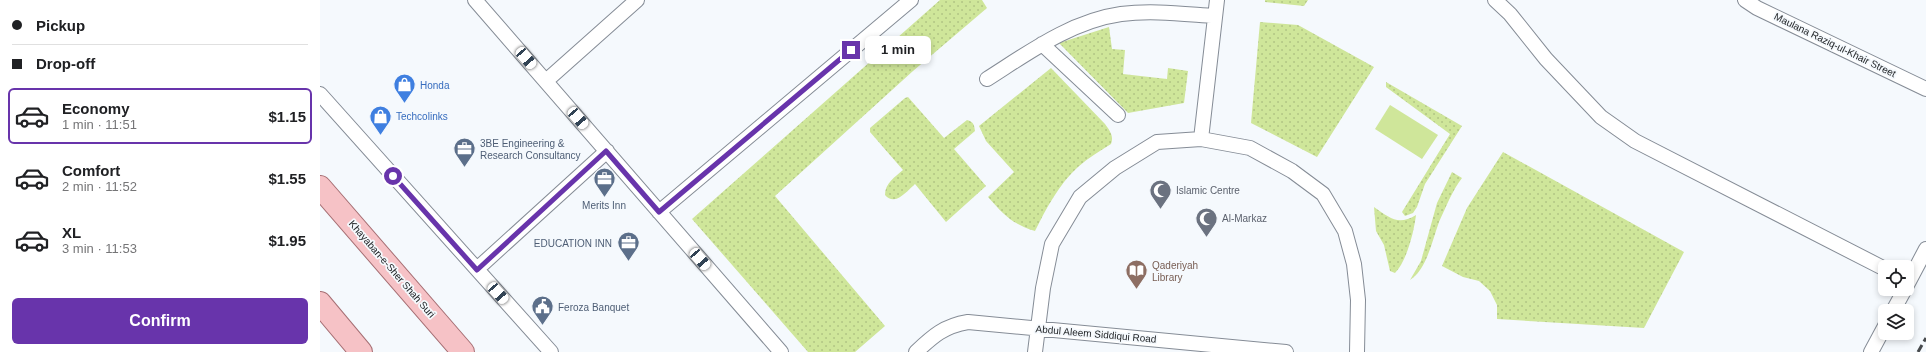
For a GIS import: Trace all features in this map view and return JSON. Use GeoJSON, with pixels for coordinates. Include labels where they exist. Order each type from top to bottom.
{"type":"FeatureCollection","features":[{"type":"Feature","properties":{"kind":"main road","name":"Khayaban-e-Sher Shah Suri"},"geometry":{"type":"LineString","coordinates":[[320,187],[463,352]]}},
{"type":"Feature","properties":{"kind":"main road"},"geometry":{"type":"LineString","coordinates":[[320,303],[361,352]]}},
{"type":"Feature","properties":{"kind":"street"},"geometry":{"type":"LineString","coordinates":[[475,0],[781,352]]}},
{"type":"Feature","properties":{"kind":"street"},"geometry":{"type":"LineString","coordinates":[[546,81],[637,0]]}},
{"type":"Feature","properties":{"kind":"street"},"geometry":{"type":"LineString","coordinates":[[659,212],[911,0]]}},
{"type":"Feature","properties":{"kind":"street"},"geometry":{"type":"LineString","coordinates":[[1201,140],[1217,0]]}},
{"type":"Feature","properties":{"kind":"street"},"geometry":{"type":"LineString","coordinates":[[1495,0],[1510,14],[1546,59],[1601,117],[1635,141],[1878,265]]}},
{"type":"Feature","properties":{"kind":"street","name":"Maulana Raziq-ul-Khair Street"},"geometry":{"type":"LineString","coordinates":[[1745,0],[1757,8],[1926,89]]}},
{"type":"Feature","properties":{"kind":"street"},"geometry":{"type":"LineString","coordinates":[[987,79],[1042,44],[1087,23],[1120,14],[1149,12],[1215,16]]}},
{"type":"Feature","properties":{"kind":"street"},"geometry":{"type":"LineString","coordinates":[[1042,44],[1118,115]]}},
{"type":"Feature","properties":{"kind":"street"},"geometry":{"type":"LineString","coordinates":[[320,94],[551,352]]}},
{"type":"Feature","properties":{"kind":"street"},"geometry":{"type":"LineString","coordinates":[[1035,352],[1042,288],[1052,244],[1080,197],[1115,168],[1157,142],[1201,140],[1250,148],[1292,171],[1323,194],[1345,231],[1354,264],[1358,300],[1358,352]]}},
{"type":"Feature","properties":{"kind":"street"},"geometry":{"type":"LineString","coordinates":[[477,270],[606,151]]}},
{"type":"Feature","properties":{"kind":"street"},"geometry":{"type":"LineString","coordinates":[[1914,270],[1926,249]]}},
{"type":"Feature","properties":{"kind":"street","name":"Abdul Aleem Siddiqui Road"},"geometry":{"type":"LineString","coordinates":[[916,352],[934,335],[952,325],[968,322],[1286,352]]}},
{"type":"Feature","properties":{"kind":"street"},"geometry":{"type":"LineString","coordinates":[[1871,352],[1878,339]]}},
{"type":"Feature","properties":{"kind":"green space"},"geometry":{"type":"Polygon","coordinates":[[[940,0],[982,0],[987,8],[913,71],[775,196],[885,326],[855,352],[808,352],[692,219],[940,0]]]}},
{"type":"Feature","properties":{"kind":"green space"},"geometry":{"type":"Polygon","coordinates":[[[1265,0],[1308,0],[1304,6],[1265,2],[1265,0]]]}},
{"type":"Feature","properties":{"kind":"green space"},"geometry":{"type":"Polygon","coordinates":[[[1260,22],[1298,25],[1374,67],[1317,157],[1251,123],[1260,22]]]}},
{"type":"Feature","properties":{"kind":"green space"},"geometry":{"type":"Polygon","coordinates":[[[1109,27],[1112,49],[1125,50],[1123,74],[1167,79],[1168,68],[1188,71],[1184,103],[1128,113],[1059,43],[1109,27]]]}},
{"type":"Feature","properties":{"kind":"green space"},"geometry":{"type":"Polygon","coordinates":[[[1051,68],[1105,124],[1111,134],[1112,141],[1111,144],[1082,164],[1065,181],[1048,206],[1035,231],[1014,222],[988,197],[1014,172],[986,141],[979,126],[1051,68]]]}},
{"type":"Feature","properties":{"kind":"green space"},"geometry":{"type":"Polygon","coordinates":[[[1386,82],[1462,126],[1425,184],[1417,207],[1413,213],[1405,216],[1402,212],[1450,134],[1386,87],[1386,82]]]}},
{"type":"Feature","properties":{"kind":"green space"},"geometry":{"type":"Polygon","coordinates":[[[908,97],[944,138],[967,120],[974,125],[975,131],[954,149],[986,186],[946,222],[915,184],[905,194],[897,199],[889,198],[885,195],[885,191],[889,184],[903,170],[870,132],[870,128],[908,97]]]}},
{"type":"Feature","properties":{"kind":"green space"},"geometry":{"type":"Polygon","coordinates":[[[1390,105],[1438,135],[1422,159],[1375,129],[1390,105]]]}},
{"type":"Feature","properties":{"kind":"green space"},"geometry":{"type":"Polygon","coordinates":[[[1503,152],[1684,252],[1644,328],[1497,319],[1497,305],[1490,291],[1479,281],[1463,277],[1442,266],[1467,208],[1503,152]]]}},
{"type":"Feature","properties":{"kind":"green space"},"geometry":{"type":"Polygon","coordinates":[[[1452,172],[1462,178],[1452,194],[1439,222],[1425,262],[1416,275],[1410,280],[1421,261],[1437,203],[1452,172]]]}},
{"type":"Feature","properties":{"kind":"green space"},"geometry":{"type":"Polygon","coordinates":[[[1374,207],[1390,217],[1399,220],[1404,220],[1416,215],[1412,237],[1406,254],[1395,273],[1390,271],[1384,245],[1376,231],[1374,207]]]}},
{"type":"Feature","properties":{"kind":"railway"},"geometry":{"type":"LineString","coordinates":[[1918,352],[1926,338]]}},
{"type":"Feature","properties":{"kind":"place","name":"Honda"},"geometry":{"type":"Point","coordinates":[404,104]}},
{"type":"Feature","properties":{"kind":"place","name":"Techcolinks"},"geometry":{"type":"Point","coordinates":[381,136]}},
{"type":"Feature","properties":{"kind":"place","name":"3BE Engineering & Research Consultancy"},"geometry":{"type":"Point","coordinates":[464,168]}},
{"type":"Feature","properties":{"kind":"place","name":"Merits Inn"},"geometry":{"type":"Point","coordinates":[604,198]}},
{"type":"Feature","properties":{"kind":"place","name":"Islamic Centre"},"geometry":{"type":"Point","coordinates":[1160,210]}},
{"type":"Feature","properties":{"kind":"place","name":"Al-Markaz"},"geometry":{"type":"Point","coordinates":[1207,238]}},
{"type":"Feature","properties":{"kind":"place","name":"EDUCATION INN"},"geometry":{"type":"Point","coordinates":[628,262]}},
{"type":"Feature","properties":{"kind":"place","name":"Qaderiyah Library"},"geometry":{"type":"Point","coordinates":[1136,290]}},
{"type":"Feature","properties":{"kind":"place","name":"Feroza Banquet"},"geometry":{"type":"Point","coordinates":[542,326]}},
{"type":"Feature","properties":{"kind":"route"},"geometry":{"type":"LineString","coordinates":[[393,176],[477,270],[606,151],[659,212],[851,50]]}}]}
